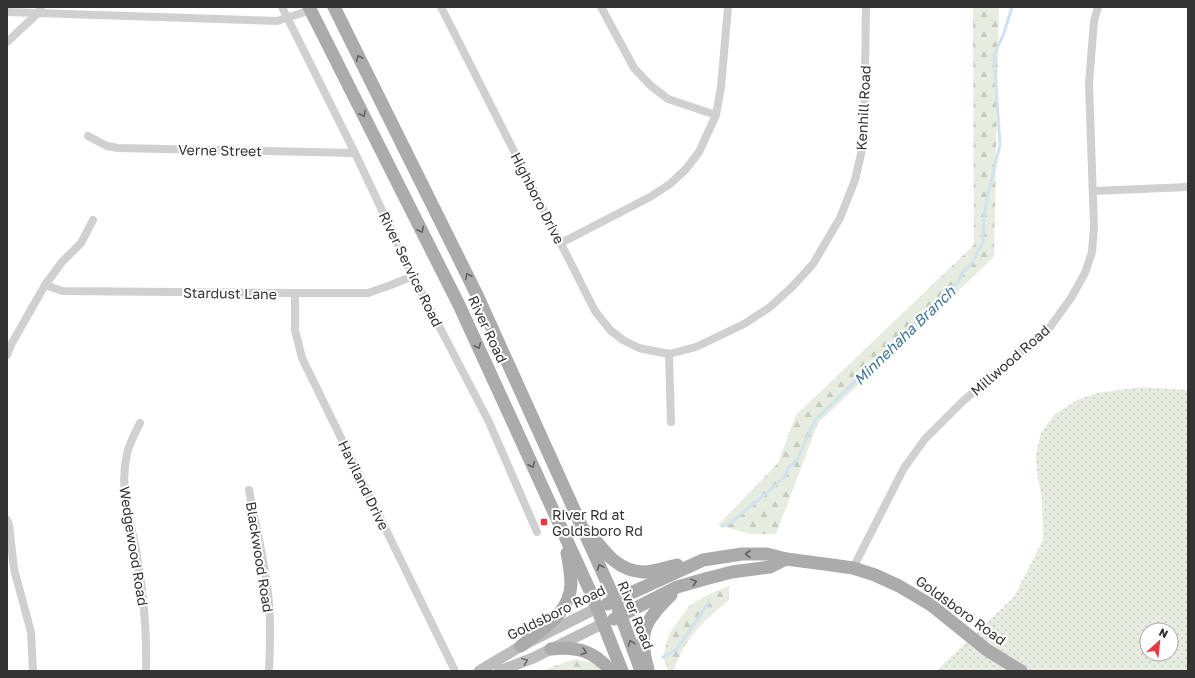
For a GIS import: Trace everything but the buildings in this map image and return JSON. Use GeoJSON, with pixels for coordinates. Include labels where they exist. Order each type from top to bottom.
{"type":"FeatureCollection","features":[{"type":"Feature","properties":{"kind":"main road","name":"River Road"},"geometry":{"type":"LineString","coordinates":[[334,7],[477,295],[615,600],[641,671]]}},
{"type":"Feature","properties":{"kind":"main road","name":"River Road"},"geometry":{"type":"LineString","coordinates":[[313,8],[459,305],[604,623],[622,671]]}},
{"type":"Feature","properties":{"kind":"main road"},"geometry":{"type":"LineString","coordinates":[[564,487],[588,530],[608,556],[624,567],[644,572],[703,560]]}},
{"type":"Feature","properties":{"kind":"main road"},"geometry":{"type":"LineString","coordinates":[[521,646],[554,620],[566,605],[571,585],[571,574],[564,535]]}},
{"type":"Feature","properties":{"kind":"main road","name":"Goldsboro Road"},"geometry":{"type":"LineString","coordinates":[[479,671],[521,646],[597,608],[703,560],[742,554],[767,554],[786,560],[853,568],[875,575],[899,586],[931,606],[987,650],[1021,671]]}},
{"type":"Feature","properties":{"kind":"main road","name":"Goldsboro Road"},"geometry":{"type":"LineString","coordinates":[[499,671],[551,649],[678,588],[732,572],[770,567],[786,560]]}},
{"type":"Feature","properties":{"kind":"main road"},"geometry":{"type":"LineString","coordinates":[[648,671],[644,656],[643,642],[645,630],[650,618],[678,588]]}},
{"type":"Feature","properties":{"kind":"main road"},"geometry":{"type":"LineString","coordinates":[[551,649],[566,647],[586,653],[602,661],[611,671]]}},
{"type":"Feature","properties":{"kind":"street","name":"River Service Road"},"geometry":{"type":"LineString","coordinates":[[282,7],[355,153],[413,276],[489,422],[537,532]]}},
{"type":"Feature","properties":{"kind":"street","name":"Highboro Drive"},"geometry":{"type":"LineString","coordinates":[[441,7],[595,310],[610,330],[623,340],[639,348],[669,354]]}},
{"type":"Feature","properties":{"kind":"street"},"geometry":{"type":"LineString","coordinates":[[601,7],[634,68],[650,85],[668,99],[716,115]]}},
{"type":"Feature","properties":{"kind":"street"},"geometry":{"type":"LineString","coordinates":[[561,243],[650,198],[670,184],[686,169],[699,152],[716,115],[721,87],[728,7]]}},
{"type":"Feature","properties":{"kind":"street","name":"Kenhill Road"},"geometry":{"type":"LineString","coordinates":[[669,354],[696,347],[744,324],[770,307],[792,287],[812,264],[840,218],[855,180],[864,141],[866,7]]}},
{"type":"Feature","properties":{"kind":"street","name":"Millwood Road"},"geometry":{"type":"LineString","coordinates":[[853,568],[904,468],[925,439],[962,402],[1050,327],[1071,298],[1085,273],[1092,252],[1094,227],[1094,191],[1089,84],[1094,21],[1098,7]]}},
{"type":"Feature","properties":{"kind":"street"},"geometry":{"type":"LineString","coordinates":[[7,12],[39,10],[277,21],[313,8]]}},
{"type":"Feature","properties":{"kind":"street"},"geometry":{"type":"LineString","coordinates":[[7,42],[39,10]]}},
{"type":"Feature","properties":{"kind":"street","name":"Verne Street"},"geometry":{"type":"LineString","coordinates":[[88,136],[107,146],[118,148],[355,153]]}},
{"type":"Feature","properties":{"kind":"street"},"geometry":{"type":"LineString","coordinates":[[1094,191],[1188,187]]}},
{"type":"Feature","properties":{"kind":"street"},"geometry":{"type":"LineString","coordinates":[[7,355],[12,343],[45,285],[62,262],[81,243],[93,220]]}},
{"type":"Feature","properties":{"kind":"street","name":"Stardust Lane"},"geometry":{"type":"LineString","coordinates":[[45,285],[62,291],[368,293],[391,286],[413,276]]}},
{"type":"Feature","properties":{"kind":"street","name":"Haviland Drive"},"geometry":{"type":"LineString","coordinates":[[295,293],[295,330],[302,358],[455,671]]}},
{"type":"Feature","properties":{"kind":"street"},"geometry":{"type":"LineString","coordinates":[[669,354],[671,422]]}},
{"type":"Feature","properties":{"kind":"street","name":"Wedgewood Road"},"geometry":{"type":"LineString","coordinates":[[140,423],[127,453],[124,483],[126,507],[138,560],[144,602],[146,671]]}},
{"type":"Feature","properties":{"kind":"street","name":"Blackwood Road"},"geometry":{"type":"LineString","coordinates":[[249,490],[269,603],[269,671]]}},
{"type":"Feature","properties":{"kind":"street"},"geometry":{"type":"LineString","coordinates":[[7,520],[9,524],[14,569],[31,632],[34,658],[33,671]]}},
{"type":"Feature","properties":{"kind":"green space"},"geometry":{"type":"Polygon","coordinates":[[[973,7],[999,7],[994,257],[818,423],[776,534],[750,534],[718,525],[778,463],[796,415],[974,245],[973,7]]]}},
{"type":"Feature","properties":{"kind":"green space"},"geometry":{"type":"Polygon","coordinates":[[[1141,387],[1188,390],[1188,671],[936,671],[1014,597],[1043,540],[1042,499],[1037,473],[1036,454],[1041,433],[1055,414],[1077,400],[1097,393],[1141,387]]]}},
{"type":"Feature","properties":{"kind":"green space"},"geometry":{"type":"Polygon","coordinates":[[[729,586],[729,600],[711,615],[696,631],[683,650],[674,671],[669,671],[663,657],[669,634],[689,606],[709,594],[729,586]]]}},
{"type":"Feature","properties":{"kind":"green space"},"geometry":{"type":"Polygon","coordinates":[[[575,659],[594,663],[601,671],[541,671],[575,659]]]}},
{"type":"Feature","properties":{"kind":"waterway","name":"Minnehaha Branch"},"geometry":{"type":"LineString","coordinates":[[722,526],[730,523],[785,476],[789,467],[797,460],[815,420],[958,282],[964,271],[972,263],[983,242],[984,217],[988,194],[1000,145],[994,55],[1004,33],[1012,7]]}},
{"type":"Feature","properties":{"kind":"waterway","name":"Minnehaha Branch"},"geometry":{"type":"LineString","coordinates":[[663,657],[676,650],[709,602]]}},
{"type":"Feature","properties":{"kind":"place","name":"River Rd at Goldsboro Rd"},"geometry":{"type":"Point","coordinates":[544,522]}}]}
